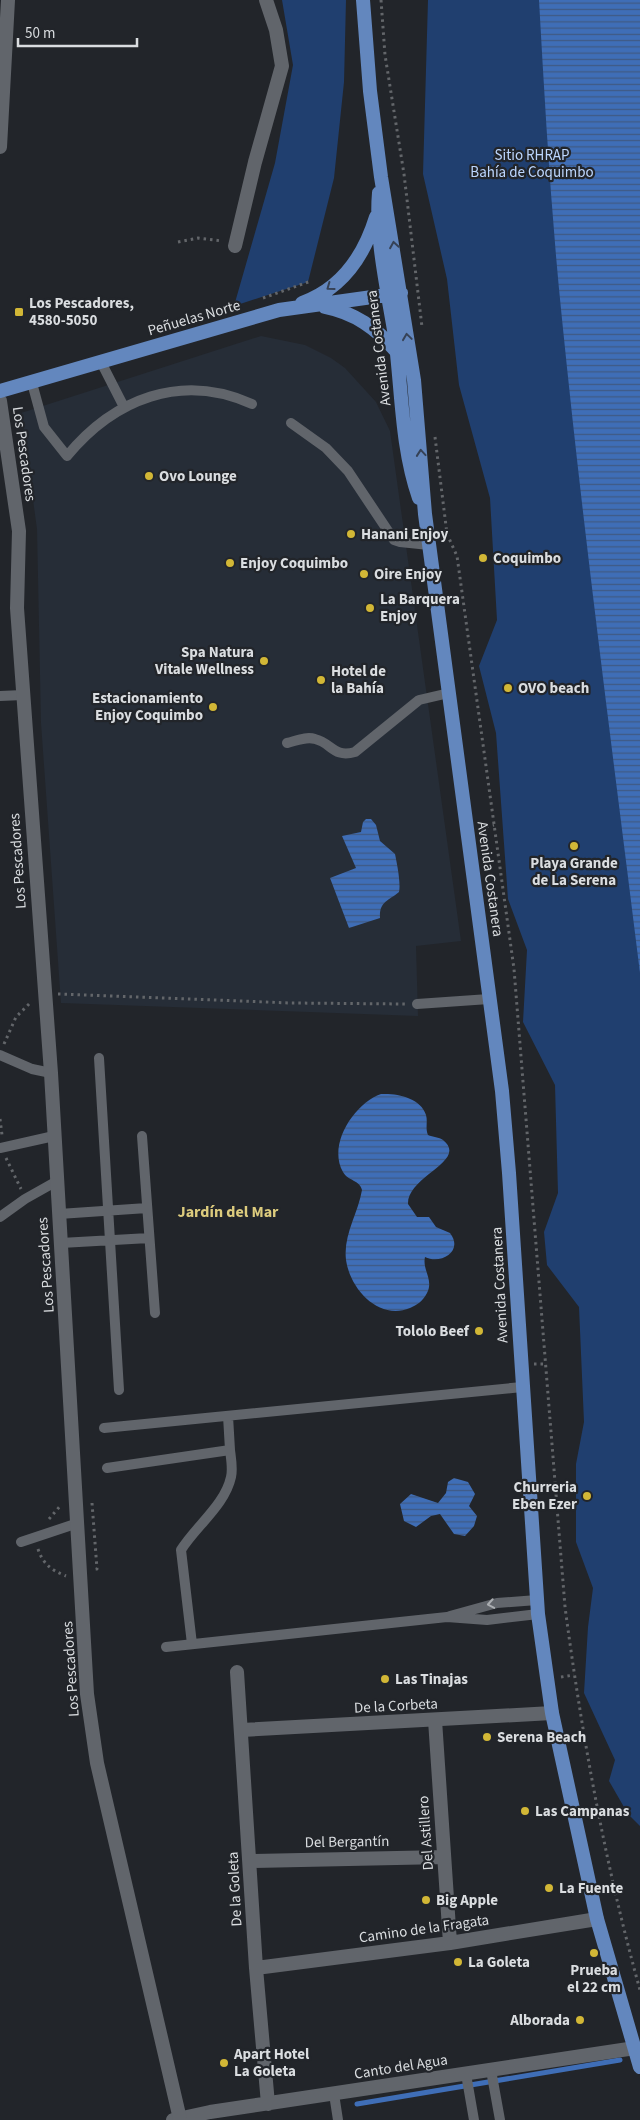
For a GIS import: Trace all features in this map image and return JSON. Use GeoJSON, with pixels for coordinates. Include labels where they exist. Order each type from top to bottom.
{"type":"FeatureCollection","features":[{"type":"Feature","properties":{"kind":"main road","name":"Avenida Costanera"},"geometry":{"type":"LineString","coordinates":[[363,0],[370,90],[395,294],[396,351],[407,453],[425,514]]}},
{"type":"Feature","properties":{"kind":"main road","name":"Avenida Costanera"},"geometry":{"type":"LineString","coordinates":[[381,177],[378,212],[414,380],[425,514],[490,998],[509,1173],[538,1614],[552,1713],[597,1919],[640,2067]]}},
{"type":"Feature","properties":{"kind":"main road"},"geometry":{"type":"LineString","coordinates":[[280,310],[307,301],[342,278],[364,250],[378,212]]}},
{"type":"Feature","properties":{"kind":"main road","name":"Peñuelas Norte"},"geometry":{"type":"LineString","coordinates":[[0,391],[280,310],[395,294]]}},
{"type":"Feature","properties":{"kind":"main road"},"geometry":{"type":"LineString","coordinates":[[309,306],[337,310],[357,317],[374,328],[396,351]]}},
{"type":"Feature","properties":{"kind":"street"},"geometry":{"type":"LineString","coordinates":[[0,147],[2,63],[8,0]]}},
{"type":"Feature","properties":{"kind":"street"},"geometry":{"type":"LineString","coordinates":[[235,246],[255,162],[282,66],[276,30],[266,0]]}},
{"type":"Feature","properties":{"kind":"street","name":"Los Pescadores"},"geometry":{"type":"LineString","coordinates":[[0,401],[19,531],[17,608],[23,695],[51,994],[51,1073],[54,1136],[78,1523],[84,1660],[91,1728],[97,1763],[176,2119]]}},
{"type":"Feature","properties":{"kind":"street","name":"De la Goleta"},"geometry":{"type":"LineString","coordinates":[[237,1672],[256,1968],[268,2104]]}},
{"type":"Feature","properties":{"kind":"street","name":"De la Corbeta"},"geometry":{"type":"LineString","coordinates":[[242,1730],[552,1713]]}},
{"type":"Feature","properties":{"kind":"street","name":"Del Astillero"},"geometry":{"type":"LineString","coordinates":[[435,1720],[450,1943]]}},
{"type":"Feature","properties":{"kind":"street","name":"Del Bergantín"},"geometry":{"type":"LineString","coordinates":[[250,1861],[444,1857]]}},
{"type":"Feature","properties":{"kind":"street","name":"Camino de la Fragata"},"geometry":{"type":"LineString","coordinates":[[256,1968],[450,1943],[597,1919]]}},
{"type":"Feature","properties":{"kind":"street","name":"Canto del Agua"},"geometry":{"type":"LineString","coordinates":[[176,2119],[211,2116],[268,2104],[467,2076],[635,2048]]}},
{"type":"Feature","properties":{"kind":"lane"},"geometry":{"type":"LineString","coordinates":[[101,362],[124,407]]}},
{"type":"Feature","properties":{"kind":"lane"},"geometry":{"type":"LineString","coordinates":[[32,383],[44,427],[67,456],[98,425],[124,407],[153,395],[180,391],[219,394],[252,404]]}},
{"type":"Feature","properties":{"kind":"lane"},"geometry":{"type":"LineString","coordinates":[[291,423],[326,448],[348,471],[394,540],[429,545]]}},
{"type":"Feature","properties":{"kind":"lane"},"geometry":{"type":"LineString","coordinates":[[287,743],[308,738],[317,739],[334,751],[346,754],[355,752],[420,700],[449,693]]}},
{"type":"Feature","properties":{"kind":"lane"},"geometry":{"type":"LineString","coordinates":[[0,696],[23,695]]}},
{"type":"Feature","properties":{"kind":"lane"},"geometry":{"type":"LineString","coordinates":[[417,1004],[490,998]]}},
{"type":"Feature","properties":{"kind":"lane"},"geometry":{"type":"LineString","coordinates":[[0,1055],[32,1069],[51,1073]]}},
{"type":"Feature","properties":{"kind":"lane"},"geometry":{"type":"LineString","coordinates":[[99,1058],[119,1390]]}},
{"type":"Feature","properties":{"kind":"lane"},"geometry":{"type":"LineString","coordinates":[[2,1148],[54,1136]]}},
{"type":"Feature","properties":{"kind":"lane"},"geometry":{"type":"LineString","coordinates":[[142,1136],[155,1313]]}},
{"type":"Feature","properties":{"kind":"lane"},"geometry":{"type":"LineString","coordinates":[[0,1217],[25,1199],[57,1182]]}},
{"type":"Feature","properties":{"kind":"lane"},"geometry":{"type":"LineString","coordinates":[[59,1214],[147,1208]]}},
{"type":"Feature","properties":{"kind":"lane"},"geometry":{"type":"LineString","coordinates":[[61,1243],[149,1238]]}},
{"type":"Feature","properties":{"kind":"lane"},"geometry":{"type":"LineString","coordinates":[[104,1428],[522,1387]]}},
{"type":"Feature","properties":{"kind":"lane"},"geometry":{"type":"LineString","coordinates":[[192,1644],[181,1550],[188,1538],[224,1496],[232,1476],[228,1416]]}},
{"type":"Feature","properties":{"kind":"lane"},"geometry":{"type":"LineString","coordinates":[[107,1468],[230,1450]]}},
{"type":"Feature","properties":{"kind":"lane"},"geometry":{"type":"LineString","coordinates":[[21,1542],[78,1523]]}},
{"type":"Feature","properties":{"kind":"lane"},"geometry":{"type":"LineString","coordinates":[[166,1647],[447,1617],[497,1603],[538,1600]]}},
{"type":"Feature","properties":{"kind":"lane"},"geometry":{"type":"LineString","coordinates":[[447,1617],[487,1620],[538,1614]]}},
{"type":"Feature","properties":{"kind":"lane"},"geometry":{"type":"LineString","coordinates":[[491,2072],[500,2120]]}},
{"type":"Feature","properties":{"kind":"lane"},"geometry":{"type":"LineString","coordinates":[[467,2076],[474,2120]]}},
{"type":"Feature","properties":{"kind":"lane"},"geometry":{"type":"LineString","coordinates":[[334,2094],[338,2120]]}},
{"type":"Feature","properties":{"kind":"path"},"geometry":{"type":"LineString","coordinates":[[381,0],[385,54],[404,174]]}},
{"type":"Feature","properties":{"kind":"path"},"geometry":{"type":"LineString","coordinates":[[178,242],[198,238],[217,240],[235,246]]}},
{"type":"Feature","properties":{"kind":"path"},"geometry":{"type":"LineString","coordinates":[[256,300],[314,279]]}},
{"type":"Feature","properties":{"kind":"path"},"geometry":{"type":"LineString","coordinates":[[448,534],[457,556],[514,969],[565,1607],[579,1706],[601,1827],[619,1912],[640,1990]]}},
{"type":"Feature","properties":{"kind":"path"},"geometry":{"type":"LineString","coordinates":[[51,994],[57,984]]}},
{"type":"Feature","properties":{"kind":"path"},"geometry":{"type":"LineString","coordinates":[[51,994],[58,1001]]}},
{"type":"Feature","properties":{"kind":"path"},"geometry":{"type":"LineString","coordinates":[[0,1055],[6,1035],[16,1017],[35,998],[51,994],[291,1003],[417,1004]]}},
{"type":"Feature","properties":{"kind":"path"},"geometry":{"type":"LineString","coordinates":[[0,1119],[2,1148],[25,1199]]}},
{"type":"Feature","properties":{"kind":"shaded area"},"geometry":{"type":"Polygon","coordinates":[[[539,0],[640,0],[640,973],[589,565],[562,319],[551,199],[539,0]]]}},
{"type":"Feature","properties":{"kind":"shaded area"},"geometry":{"type":"Polygon","coordinates":[[[261,336],[305,345],[331,358],[345,368],[376,402],[390,431],[461,941],[416,946],[418,1016],[61,1003],[41,723],[37,529],[21,413],[261,336]]]}},
{"type":"Feature","properties":{"kind":"shaded area"},"geometry":{"type":"Polygon","coordinates":[[[366,819],[371,819],[376,825],[380,841],[395,854],[399,892],[383,905],[380,918],[349,928],[330,878],[356,868],[342,836],[361,832],[363,822],[366,819]]]}},
{"type":"Feature","properties":{"kind":"shaded area"},"geometry":{"type":"Polygon","coordinates":[[[381,1094],[394,1094],[419,1104],[426,1115],[428,1135],[443,1140],[449,1148],[448,1155],[443,1162],[417,1185],[410,1194],[408,1204],[417,1217],[429,1217],[436,1227],[450,1233],[454,1240],[454,1245],[449,1255],[444,1258],[431,1259],[425,1257],[425,1266],[429,1279],[427,1293],[417,1304],[399,1311],[387,1310],[368,1300],[353,1282],[346,1260],[349,1233],[362,1190],[359,1184],[343,1172],[339,1161],[341,1137],[353,1115],[371,1099],[381,1094]]]}},
{"type":"Feature","properties":{"kind":"shaded area"},"geometry":{"type":"Polygon","coordinates":[[[454,1478],[468,1482],[475,1494],[469,1506],[477,1516],[474,1526],[465,1536],[454,1534],[440,1514],[431,1516],[416,1527],[404,1521],[400,1504],[411,1494],[438,1503],[446,1493],[448,1482],[454,1478]]]}},
{"type":"Feature","properties":{"kind":"green space"},"geometry":{"type":"Polygon","coordinates":[[[282,0],[346,0],[344,82],[334,178],[308,282],[234,306],[275,163],[293,65],[282,0]]]}},
{"type":"Feature","properties":{"kind":"green space","name":"Sitio RHRAP Bahía de Coquimbo"},"geometry":{"type":"Polygon","coordinates":[[[428,0],[640,0],[640,1826],[628,1814],[609,1781],[615,1760],[584,1693],[588,1627],[593,1588],[576,1542],[576,1464],[584,1422],[579,1307],[547,1265],[544,1232],[558,1193],[555,1085],[523,1022],[527,950],[508,899],[496,733],[479,666],[497,620],[490,498],[459,385],[447,279],[423,174],[428,0]]]}},
{"type":"Feature","properties":{"kind":"waterway"},"geometry":{"type":"LineString","coordinates":[[357,2104],[620,2060]]}},
{"type":"Feature","properties":{"kind":"place","name":"Los Pescadores, 4580-5050"},"geometry":{"type":"Point","coordinates":[19,312]}},
{"type":"Feature","properties":{"kind":"place","name":"Ovo Lounge"},"geometry":{"type":"Point","coordinates":[149,476]}},
{"type":"Feature","properties":{"kind":"place","name":"Hanani Enjoy"},"geometry":{"type":"Point","coordinates":[351,534]}},
{"type":"Feature","properties":{"kind":"place","name":"Coquimbo"},"geometry":{"type":"Point","coordinates":[483,558]}},
{"type":"Feature","properties":{"kind":"place","name":"Enjoy Coquimbo"},"geometry":{"type":"Point","coordinates":[230,563]}},
{"type":"Feature","properties":{"kind":"place","name":"Oire Enjoy"},"geometry":{"type":"Point","coordinates":[364,574]}},
{"type":"Feature","properties":{"kind":"place","name":"La Barquera Enjoy"},"geometry":{"type":"Point","coordinates":[370,608]}},
{"type":"Feature","properties":{"kind":"place","name":"Spa Natura Vitale Wellness"},"geometry":{"type":"Point","coordinates":[264,661]}},
{"type":"Feature","properties":{"kind":"place","name":"Hotel de la Bahía"},"geometry":{"type":"Point","coordinates":[321,680]}},
{"type":"Feature","properties":{"kind":"place","name":"OVO beach"},"geometry":{"type":"Point","coordinates":[508,688]}},
{"type":"Feature","properties":{"kind":"place","name":"Estacionamiento Enjoy Coquimbo"},"geometry":{"type":"Point","coordinates":[213,707]}},
{"type":"Feature","properties":{"kind":"place","name":"Playa Grande de La Serena"},"geometry":{"type":"Point","coordinates":[574,846]}},
{"type":"Feature","properties":{"kind":"place","name":"Tololo Beef"},"geometry":{"type":"Point","coordinates":[479,1331]}},
{"type":"Feature","properties":{"kind":"place","name":"Churreria Eben Ezer"},"geometry":{"type":"Point","coordinates":[587,1496]}},
{"type":"Feature","properties":{"kind":"place","name":"Las Tinajas"},"geometry":{"type":"Point","coordinates":[385,1679]}},
{"type":"Feature","properties":{"kind":"place","name":"Serena Beach"},"geometry":{"type":"Point","coordinates":[487,1737]}},
{"type":"Feature","properties":{"kind":"place","name":"Las Campanas"},"geometry":{"type":"Point","coordinates":[525,1811]}},
{"type":"Feature","properties":{"kind":"place","name":"La Fuente"},"geometry":{"type":"Point","coordinates":[549,1888]}},
{"type":"Feature","properties":{"kind":"place","name":"Big Apple"},"geometry":{"type":"Point","coordinates":[426,1900]}},
{"type":"Feature","properties":{"kind":"place","name":"Prueba el 22 cm"},"geometry":{"type":"Point","coordinates":[594,1953]}},
{"type":"Feature","properties":{"kind":"place","name":"La Goleta"},"geometry":{"type":"Point","coordinates":[458,1962]}},
{"type":"Feature","properties":{"kind":"place","name":"Alborada"},"geometry":{"type":"Point","coordinates":[580,2020]}},
{"type":"Feature","properties":{"kind":"place","name":"Apart Hotel La Goleta"},"geometry":{"type":"Point","coordinates":[224,2063]}},
{"type":"Feature","properties":{"kind":"district","name":"Jardín del Mar"},"geometry":{"type":"Point","coordinates":[228,1212]}}]}
